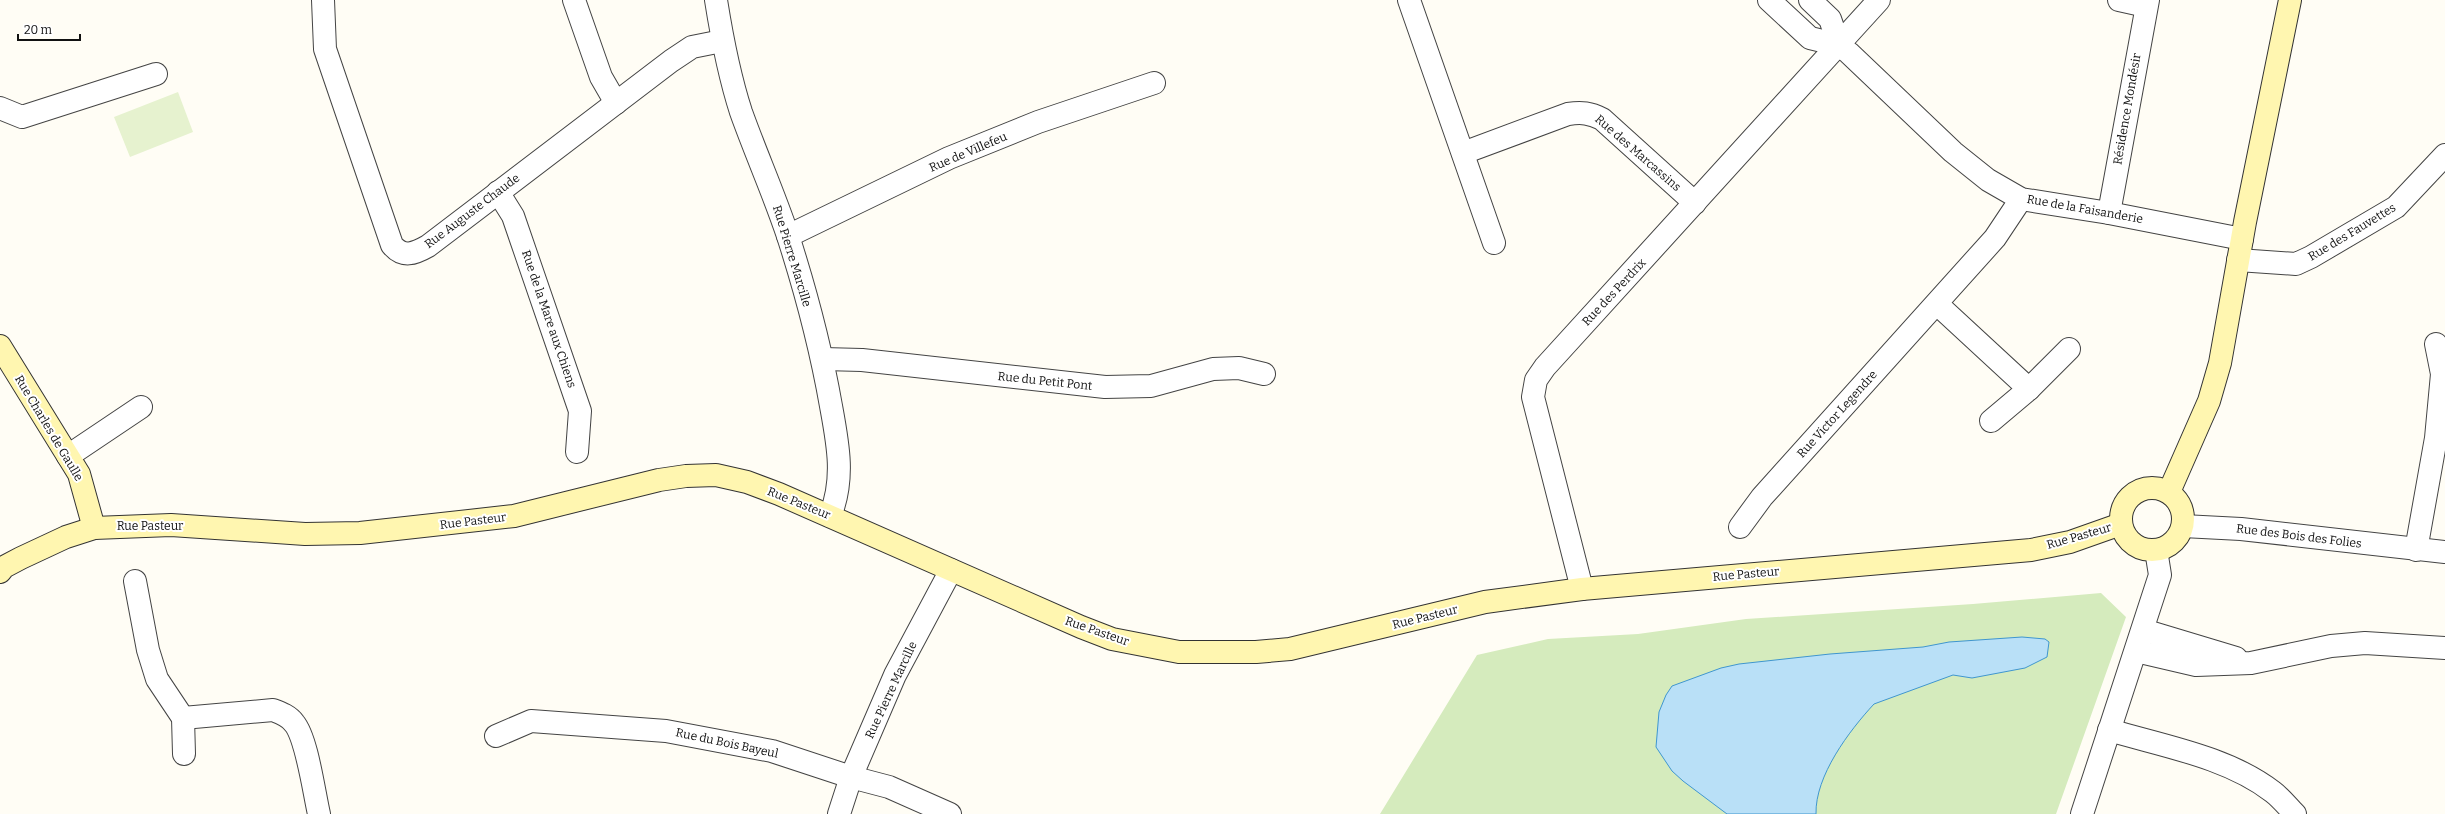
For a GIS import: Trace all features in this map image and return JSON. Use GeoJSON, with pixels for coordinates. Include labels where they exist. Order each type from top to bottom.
{"type":"FeatureCollection","features":[{"type":"Feature","properties":{"kind":"street","name":"Rue Auguste Chaude"},"geometry":{"type":"LineString","coordinates":[[323,0],[325,49],[392,245],[398,252],[406,254],[416,253],[692,46],[722,42]]}},
{"type":"Feature","properties":{"kind":"street"},"geometry":{"type":"LineString","coordinates":[[574,0],[601,77],[616,103]]}},
{"type":"Feature","properties":{"kind":"street","name":"Rue Pierre Marcille"},"geometry":{"type":"LineString","coordinates":[[716,0],[722,42],[741,112],[788,236],[823,359],[833,417],[840,478],[838,497],[830,516]]}},
{"type":"Feature","properties":{"kind":"street"},"geometry":{"type":"LineString","coordinates":[[1409,0],[1494,242]]}},
{"type":"Feature","properties":{"kind":"street","name":"Rue de la Faisanderie"},"geometry":{"type":"LineString","coordinates":[[1769,0],[1810,38],[1839,45]]}},
{"type":"Feature","properties":{"kind":"street","name":"Rue de la Faisanderie"},"geometry":{"type":"LineString","coordinates":[[1810,0],[1830,18],[1839,45],[1953,152],[1988,180],[2021,199],[2109,213],[2240,249]]}},
{"type":"Feature","properties":{"kind":"street"},"geometry":{"type":"LineString","coordinates":[[1839,45],[1878,0]]}},
{"type":"Feature","properties":{"kind":"street","name":"Résidence Mondésir"},"geometry":{"type":"LineString","coordinates":[[2109,213],[2147,3],[2119,0]]}},
{"type":"Feature","properties":{"kind":"street"},"geometry":{"type":"LineString","coordinates":[[2169,492],[2209,401],[2220,363],[2240,249],[2290,0]]}},
{"type":"Feature","properties":{"kind":"street","name":"Rue des Perdrix"},"geometry":{"type":"LineString","coordinates":[[1582,589],[1563,510],[1537,420],[1533,397],[1536,380],[1550,361],[1839,45]]}},
{"type":"Feature","properties":{"kind":"street"},"geometry":{"type":"LineString","coordinates":[[0,108],[22,117],[156,74]]}},
{"type":"Feature","properties":{"kind":"street","name":"Rue de Villefeu"},"geometry":{"type":"LineString","coordinates":[[788,236],[949,158],[1038,122],[1154,83]]}},
{"type":"Feature","properties":{"kind":"street","name":"Rue des Marcassins"},"geometry":{"type":"LineString","coordinates":[[1463,153],[1568,114],[1580,112],[1593,114],[1602,119],[1695,203]]}},
{"type":"Feature","properties":{"kind":"street","name":"Rue des Fauvettes"},"geometry":{"type":"LineString","coordinates":[[2240,249],[2296,264],[2311,257],[2396,207],[2445,155]]}},
{"type":"Feature","properties":{"kind":"street","name":"Rue de la Mare aux Chiens"},"geometry":{"type":"LineString","coordinates":[[498,192],[513,216],[580,411],[577,452]]}},
{"type":"Feature","properties":{"kind":"street","name":"Rue Victor Legendre"},"geometry":{"type":"LineString","coordinates":[[1740,527],[1762,496],[1995,238],[2021,199]]}},
{"type":"Feature","properties":{"kind":"street"},"geometry":{"type":"LineString","coordinates":[[1937,304],[2029,389]]}},
{"type":"Feature","properties":{"kind":"street"},"geometry":{"type":"LineString","coordinates":[[2416,550],[2440,438],[2442,374],[2436,344]]}},
{"type":"Feature","properties":{"kind":"street","name":"Rue Charles de Gaulle"},"geometry":{"type":"LineString","coordinates":[[0,346],[80,474],[94,528]]}},
{"type":"Feature","properties":{"kind":"street"},"geometry":{"type":"LineString","coordinates":[[1991,421],[2029,389],[2069,349]]}},
{"type":"Feature","properties":{"kind":"street","name":"Rue du Petit Pont"},"geometry":{"type":"LineString","coordinates":[[823,359],[862,360],[1105,387],[1151,386],[1213,369],[1238,368],[1264,374]]}},
{"type":"Feature","properties":{"kind":"street"},"geometry":{"type":"LineString","coordinates":[[68,456],[141,407]]}},
{"type":"Feature","properties":{"kind":"street","name":"Rue Pasteur"},"geometry":{"type":"LineString","coordinates":[[94,528],[171,525],[305,534],[360,534],[510,516],[659,480],[686,476],[716,475],[747,482],[830,516],[1081,627],[1112,639],[1179,652],[1216,654],[1290,649],[1485,602],[1582,589],[2031,550],[2070,542],[2121,524]]}},
{"type":"Feature","properties":{"kind":"street"},"geometry":{"type":"LineString","coordinates":[[2147,488],[2159,488],[2169,492],[2176,498],[2182,508],[2183,526],[2179,536],[2167,547],[2156,550],[2145,550],[2135,545],[2124,534],[2121,524],[2123,506],[2131,495],[2147,488]]}},
{"type":"Feature","properties":{"kind":"street","name":"Rue des Bois des Folies"},"geometry":{"type":"LineString","coordinates":[[2183,526],[2241,529],[2416,550],[2445,552]]}},
{"type":"Feature","properties":{"kind":"street"},"geometry":{"type":"LineString","coordinates":[[0,572],[4,567],[21,558],[66,537],[94,528]]}},
{"type":"Feature","properties":{"kind":"street"},"geometry":{"type":"LineString","coordinates":[[2082,814],[2160,575],[2156,550]]}},
{"type":"Feature","properties":{"kind":"street","name":"Rue Pierre Marcille"},"geometry":{"type":"LineString","coordinates":[[839,814],[851,778],[895,676],[952,570]]}},
{"type":"Feature","properties":{"kind":"street"},"geometry":{"type":"LineString","coordinates":[[135,581],[148,650],[157,679],[183,718],[184,754]]}},
{"type":"Feature","properties":{"kind":"street"},"geometry":{"type":"LineString","coordinates":[[2143,630],[2251,663]]}},
{"type":"Feature","properties":{"kind":"street"},"geometry":{"type":"LineString","coordinates":[[2136,651],[2196,665],[2251,663],[2330,646],[2358,643],[2445,648]]}},
{"type":"Feature","properties":{"kind":"street"},"geometry":{"type":"LineString","coordinates":[[183,718],[273,710],[285,714],[295,723],[302,736],[319,814]]}},
{"type":"Feature","properties":{"kind":"street","name":"Rue du Bois Bayeul"},"geometry":{"type":"LineString","coordinates":[[496,736],[531,721],[666,731],[772,752],[851,778],[889,787],[950,814]]}},
{"type":"Feature","properties":{"kind":"street"},"geometry":{"type":"LineString","coordinates":[[2109,730],[2215,762],[2244,774],[2273,792],[2295,814]]}},
{"type":"Feature","properties":{"kind":"green space"},"geometry":{"type":"Polygon","coordinates":[[[178,92],[193,132],[130,157],[114,117],[178,92]]]}},
{"type":"Feature","properties":{"kind":"green space"},"geometry":{"type":"Polygon","coordinates":[[[2101,593],[2126,617],[2056,814],[1380,814],[1477,655],[1548,639],[1638,634],[1746,619],[1973,604],[2101,593]]]}},
{"type":"Feature","properties":{"kind":"water"},"geometry":{"type":"Polygon","coordinates":[[[2022,637],[2045,639],[2049,642],[2047,657],[2025,668],[1972,678],[1953,675],[1874,704],[1844,741],[1827,770],[1817,799],[1816,814],[1727,814],[1672,771],[1656,747],[1659,712],[1666,695],[1672,686],[1721,668],[1739,664],[1830,654],[1923,647],[1949,642],[2022,637]]]}}]}
